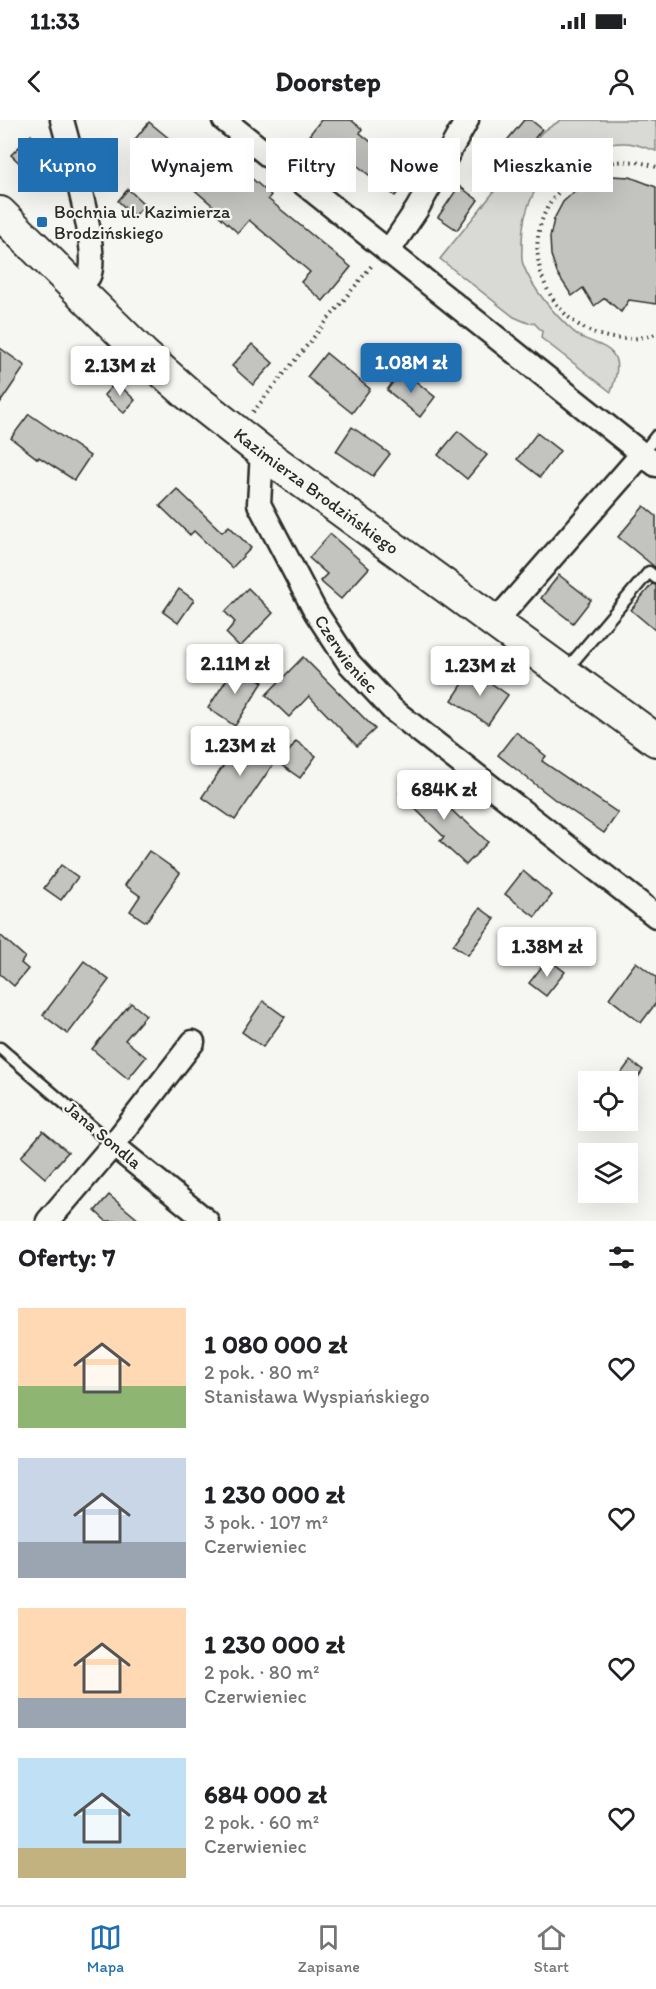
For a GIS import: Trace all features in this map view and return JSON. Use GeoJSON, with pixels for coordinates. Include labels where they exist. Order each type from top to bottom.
{"type":"FeatureCollection","features":[{"type":"Feature","properties":{"kind":"main road","name":"Kazimierza Brodzińskiego"},"geometry":{"type":"LineString","coordinates":[[0,213],[144,355],[187,393],[262,452],[656,740]]}},
{"type":"Feature","properties":{"kind":"street"},"geometry":{"type":"LineString","coordinates":[[62,120],[88,223],[91,253],[89,275],[76,289]]}},
{"type":"Feature","properties":{"kind":"street"},"geometry":{"type":"LineString","coordinates":[[224,120],[649,459],[495,622]]}},
{"type":"Feature","properties":{"kind":"street"},"geometry":{"type":"LineString","coordinates":[[388,252],[417,209],[467,120]]}},
{"type":"Feature","properties":{"kind":"street","name":"Czerwieniec"},"geometry":{"type":"LineString","coordinates":[[262,452],[259,504],[315,611],[349,663],[393,710],[656,916]]}},
{"type":"Feature","properties":{"kind":"street"},"geometry":{"type":"LineString","coordinates":[[48,1221],[113,1145],[193,1041]]}},
{"type":"Feature","properties":{"kind":"street","name":"Jana Sondla"},"geometry":{"type":"LineString","coordinates":[[113,1145],[207,1221]]}},
{"type":"Feature","properties":{"kind":"lane"},"geometry":{"type":"LineString","coordinates":[[649,459],[656,436]]}},
{"type":"Feature","properties":{"kind":"lane"},"geometry":{"type":"LineString","coordinates":[[564,673],[649,572],[656,578]]}},
{"type":"Feature","properties":{"kind":"lane","name":"Jana Sondla"},"geometry":{"type":"LineString","coordinates":[[0,1048],[113,1145]]}},
{"type":"Feature","properties":{"kind":"path"},"geometry":{"type":"LineString","coordinates":[[656,167],[643,163],[620,162],[598,166],[578,175],[561,189],[548,207],[540,228],[537,250],[540,272],[548,293],[570,320],[589,331],[609,338],[633,339],[656,334]]}},
{"type":"Feature","properties":{"kind":"path"},"geometry":{"type":"LineString","coordinates":[[248,417],[377,260],[388,252]]}},
{"type":"Feature","properties":{"kind":"shaded area"},"geometry":{"type":"Polygon","coordinates":[[[561,120],[656,120],[656,151],[633,144],[613,143],[613,138],[537,138],[542,132],[561,120]]]}},
{"type":"Feature","properties":{"kind":"shaded area"},"geometry":{"type":"Polygon","coordinates":[[[494,192],[535,192],[528,205],[522,232],[523,264],[545,302],[568,326],[579,336],[608,349],[615,357],[617,367],[611,392],[541,338],[542,331],[534,323],[514,317],[440,259],[494,192]]]}},
{"type":"Feature","properties":{"kind":"building"},"geometry":{"type":"Polygon","coordinates":[[[321,120],[351,120],[362,129],[360,133],[368,139],[368,174],[356,164],[356,138],[315,138],[310,134],[321,120]]]}},
{"type":"Feature","properties":{"kind":"building"},"geometry":{"type":"Polygon","coordinates":[[[524,120],[531,120],[542,129],[535,138],[509,138],[524,120]]]}},
{"type":"Feature","properties":{"kind":"building"},"geometry":{"type":"Polygon","coordinates":[[[149,122],[169,138],[136,138],[149,122]]]}},
{"type":"Feature","properties":{"kind":"building"},"geometry":{"type":"Polygon","coordinates":[[[18,148],[18,162],[11,155],[18,148]]]}},
{"type":"Feature","properties":{"kind":"building"},"geometry":{"type":"Polygon","coordinates":[[[613,176],[630,177],[656,187],[656,304],[629,300],[621,312],[605,298],[594,306],[583,288],[572,296],[557,273],[551,255],[550,237],[554,219],[563,202],[574,192],[613,192],[613,176]]]}},
{"type":"Feature","properties":{"kind":"building"},"geometry":{"type":"Polygon","coordinates":[[[254,180],[271,195],[268,199],[351,267],[323,301],[301,282],[310,272],[249,220],[238,233],[217,214],[219,211],[197,192],[254,192],[254,180]]]}},
{"type":"Feature","properties":{"kind":"building"},"geometry":{"type":"Polygon","coordinates":[[[460,187],[478,200],[457,230],[438,217],[455,192],[460,192],[460,187]]]}},
{"type":"Feature","properties":{"kind":"building"},"geometry":{"type":"Polygon","coordinates":[[[128,189],[145,205],[134,216],[118,201],[128,189]]]}},
{"type":"Feature","properties":{"kind":"building"},"geometry":{"type":"Polygon","coordinates":[[[252,344],[273,363],[253,385],[232,366],[252,344]]]}},
{"type":"Feature","properties":{"kind":"building"},"geometry":{"type":"Polygon","coordinates":[[[0,348],[25,366],[0,403],[0,348]]]}},
{"type":"Feature","properties":{"kind":"building"},"geometry":{"type":"Polygon","coordinates":[[[326,353],[370,389],[352,413],[307,377],[326,353]]]}},
{"type":"Feature","properties":{"kind":"building"},"geometry":{"type":"Polygon","coordinates":[[[402,370],[435,397],[420,417],[387,390],[402,370]]]}},
{"type":"Feature","properties":{"kind":"building"},"geometry":{"type":"Polygon","coordinates":[[[116,382],[135,400],[124,413],[104,395],[116,382]]]}},
{"type":"Feature","properties":{"kind":"building"},"geometry":{"type":"Polygon","coordinates":[[[29,414],[90,456],[74,480],[39,457],[38,459],[11,438],[29,414]]]}},
{"type":"Feature","properties":{"kind":"building"},"geometry":{"type":"Polygon","coordinates":[[[352,427],[390,454],[373,476],[336,451],[352,427]]]}},
{"type":"Feature","properties":{"kind":"building"},"geometry":{"type":"Polygon","coordinates":[[[458,431],[487,455],[467,479],[438,455],[458,431]]]}},
{"type":"Feature","properties":{"kind":"building"},"geometry":{"type":"Polygon","coordinates":[[[537,433],[560,451],[540,477],[517,459],[537,433]]]}},
{"type":"Feature","properties":{"kind":"building"},"geometry":{"type":"Polygon","coordinates":[[[177,489],[222,532],[229,526],[251,548],[232,568],[194,531],[190,535],[160,506],[177,489]]]}},
{"type":"Feature","properties":{"kind":"building"},"geometry":{"type":"Polygon","coordinates":[[[644,506],[656,516],[656,568],[618,537],[644,506]]]}},
{"type":"Feature","properties":{"kind":"building"},"geometry":{"type":"Polygon","coordinates":[[[330,534],[369,568],[341,599],[320,581],[327,574],[309,558],[330,534]]]}},
{"type":"Feature","properties":{"kind":"building"},"geometry":{"type":"Polygon","coordinates":[[[559,575],[591,600],[573,623],[541,598],[559,575]]]}},
{"type":"Feature","properties":{"kind":"building"},"geometry":{"type":"Polygon","coordinates":[[[652,584],[656,585],[656,631],[631,610],[652,584]]]}},
{"type":"Feature","properties":{"kind":"building"},"geometry":{"type":"Polygon","coordinates":[[[248,588],[273,613],[240,647],[226,633],[235,622],[225,612],[248,588]]]}},
{"type":"Feature","properties":{"kind":"building"},"geometry":{"type":"Polygon","coordinates":[[[179,589],[194,600],[178,623],[163,612],[179,589]]]}},
{"type":"Feature","properties":{"kind":"building"},"geometry":{"type":"Polygon","coordinates":[[[303,657],[375,729],[357,746],[309,696],[289,717],[266,695],[303,657]]]}},
{"type":"Feature","properties":{"kind":"building"},"geometry":{"type":"Polygon","coordinates":[[[236,665],[263,682],[235,726],[208,708],[236,665]]]}},
{"type":"Feature","properties":{"kind":"building"},"geometry":{"type":"Polygon","coordinates":[[[472,670],[508,695],[488,724],[452,700],[472,670]]]}},
{"type":"Feature","properties":{"kind":"building"},"geometry":{"type":"Polygon","coordinates":[[[516,732],[546,756],[542,761],[618,813],[604,833],[554,799],[498,755],[516,732]]]}},
{"type":"Feature","properties":{"kind":"building"},"geometry":{"type":"Polygon","coordinates":[[[245,734],[278,757],[235,820],[202,797],[245,734]]]}},
{"type":"Feature","properties":{"kind":"building"},"geometry":{"type":"Polygon","coordinates":[[[296,741],[316,756],[300,778],[280,764],[296,741]]]}},
{"type":"Feature","properties":{"kind":"building"},"geometry":{"type":"Polygon","coordinates":[[[416,776],[488,842],[466,865],[440,841],[444,837],[399,793],[416,776]]]}},
{"type":"Feature","properties":{"kind":"building"},"geometry":{"type":"Polygon","coordinates":[[[149,851],[180,873],[146,922],[130,911],[140,896],[125,885],[149,851]]]}},
{"type":"Feature","properties":{"kind":"building"},"geometry":{"type":"Polygon","coordinates":[[[61,865],[78,877],[61,900],[44,888],[61,865]]]}},
{"type":"Feature","properties":{"kind":"building"},"geometry":{"type":"Polygon","coordinates":[[[523,871],[552,895],[535,917],[505,894],[523,871]]]}},
{"type":"Feature","properties":{"kind":"building"},"geometry":{"type":"Polygon","coordinates":[[[480,908],[495,919],[468,955],[453,945],[480,908]]]}},
{"type":"Feature","properties":{"kind":"building"},"geometry":{"type":"Polygon","coordinates":[[[0,935],[25,957],[21,963],[28,969],[14,986],[0,974],[0,935]]]}},
{"type":"Feature","properties":{"kind":"building"},"geometry":{"type":"Polygon","coordinates":[[[548,959],[565,972],[546,996],[529,983],[548,959]]]}},
{"type":"Feature","properties":{"kind":"building"},"geometry":{"type":"Polygon","coordinates":[[[84,961],[109,980],[68,1034],[43,1015],[84,961]]]}},
{"type":"Feature","properties":{"kind":"building"},"geometry":{"type":"Polygon","coordinates":[[[636,962],[656,977],[656,1003],[641,1023],[609,998],[636,962]]]}},
{"type":"Feature","properties":{"kind":"building"},"geometry":{"type":"Polygon","coordinates":[[[263,1001],[285,1017],[263,1047],[242,1032],[263,1001]]]}},
{"type":"Feature","properties":{"kind":"building"},"geometry":{"type":"Polygon","coordinates":[[[131,1003],[146,1015],[125,1040],[146,1057],[128,1079],[92,1049],[131,1003]]]}},
{"type":"Feature","properties":{"kind":"building"},"geometry":{"type":"Polygon","coordinates":[[[630,1061],[643,1070],[638,1078],[638,1071],[623,1071],[630,1061]]]}},
{"type":"Feature","properties":{"kind":"building"},"geometry":{"type":"Polygon","coordinates":[[[43,1131],[68,1152],[45,1178],[21,1157],[43,1131]]]}},
{"type":"Feature","properties":{"kind":"building"},"geometry":{"type":"Polygon","coordinates":[[[109,1195],[140,1221],[106,1221],[95,1211],[109,1195]]]}},
{"type":"Feature","properties":{"kind":"place","name":"Bochnia ul. Kazimierza Brodzińskiego"},"geometry":{"type":"Point","coordinates":[42,222]}}]}
